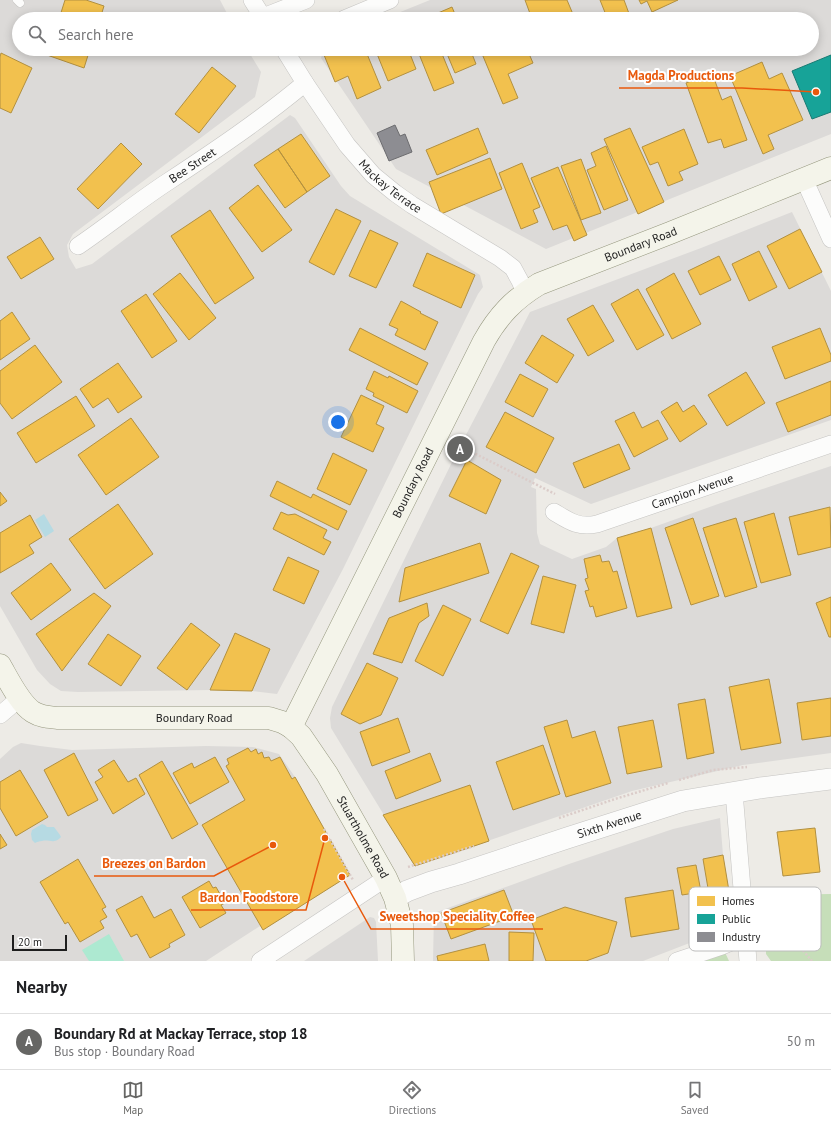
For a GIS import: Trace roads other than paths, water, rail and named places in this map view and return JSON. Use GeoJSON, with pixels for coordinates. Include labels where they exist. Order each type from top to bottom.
{"type":"FeatureCollection","features":[{"type":"Feature","properties":{"kind":"main road","name":"Boundary Road"},"geometry":{"type":"LineString","coordinates":[[0,666],[12,687],[27,707],[45,717],[269,718],[282,722],[291,727],[489,333],[500,316],[525,292],[538,284],[831,168]]}},
{"type":"Feature","properties":{"kind":"main road","name":"Stuartholme Road"},"geometry":{"type":"LineString","coordinates":[[291,727],[301,736],[327,774],[390,888],[402,925],[404,961]]}},
{"type":"Feature","properties":{"kind":"street"},"geometry":{"type":"LineString","coordinates":[[252,0],[260,12]]}},
{"type":"Feature","properties":{"kind":"street"},"geometry":{"type":"LineString","coordinates":[[278,12],[306,0]]}},
{"type":"Feature","properties":{"kind":"street"},"geometry":{"type":"LineString","coordinates":[[361,12],[390,0]]}},
{"type":"Feature","properties":{"kind":"street","name":"Mackay Terrace"},"geometry":{"type":"LineString","coordinates":[[288,56],[347,145],[373,175],[407,202],[500,258],[513,268],[525,292]]}},
{"type":"Feature","properties":{"kind":"street","name":"Bee Street"},"geometry":{"type":"LineString","coordinates":[[78,246],[170,180],[224,144],[305,83]]}},
{"type":"Feature","properties":{"kind":"street"},"geometry":{"type":"LineString","coordinates":[[804,179],[831,239]]}},
{"type":"Feature","properties":{"kind":"street","name":"Campion Avenue"},"geometry":{"type":"LineString","coordinates":[[556,504],[573,523],[585,526],[597,524],[831,444]]}},
{"type":"Feature","properties":{"kind":"street"},"geometry":{"type":"LineString","coordinates":[[0,715],[20,698]]}},
{"type":"Feature","properties":{"kind":"street","name":"Sixth Avenue"},"geometry":{"type":"LineString","coordinates":[[390,888],[407,891],[683,801],[734,792],[831,779]]}},
{"type":"Feature","properties":{"kind":"street"},"geometry":{"type":"LineString","coordinates":[[734,792],[742,887]]}},
{"type":"Feature","properties":{"kind":"street"},"geometry":{"type":"LineString","coordinates":[[260,961],[390,888]]}},
{"type":"Feature","properties":{"kind":"street"},"geometry":{"type":"LineString","coordinates":[[677,961],[707,951]]}},
{"type":"Feature","properties":{"kind":"street"},"geometry":{"type":"LineString","coordinates":[[747,951],[748,961]]}},
{"type":"Feature","properties":{"kind":"water"},"geometry":{"type":"Polygon","coordinates":[[[44,514],[54,531],[45,537],[35,520],[44,514]]]}},
{"type":"Feature","properties":{"kind":"water"},"geometry":{"type":"Polygon","coordinates":[[[42,824],[47,827],[54,827],[61,837],[56,841],[39,841],[35,843],[32,840],[32,830],[42,824]]]}},
{"type":"Feature","properties":{"kind":"place","name":"Magda Productions"},"geometry":{"type":"Point","coordinates":[816,92]}},
{"type":"Feature","properties":{"kind":"place","name":"Boundary Rd at Mackay Terrace, stop 18"},"geometry":{"type":"Point","coordinates":[460,449]}},
{"type":"Feature","properties":{"kind":"place","name":"Bardon Foodstore"},"geometry":{"type":"Point","coordinates":[325,838]}},
{"type":"Feature","properties":{"kind":"place","name":"Breezes on Bardon"},"geometry":{"type":"Point","coordinates":[273,845]}},
{"type":"Feature","properties":{"kind":"place","name":"Sweetshop Speciality Coffee"},"geometry":{"type":"Point","coordinates":[342,877]}}]}
